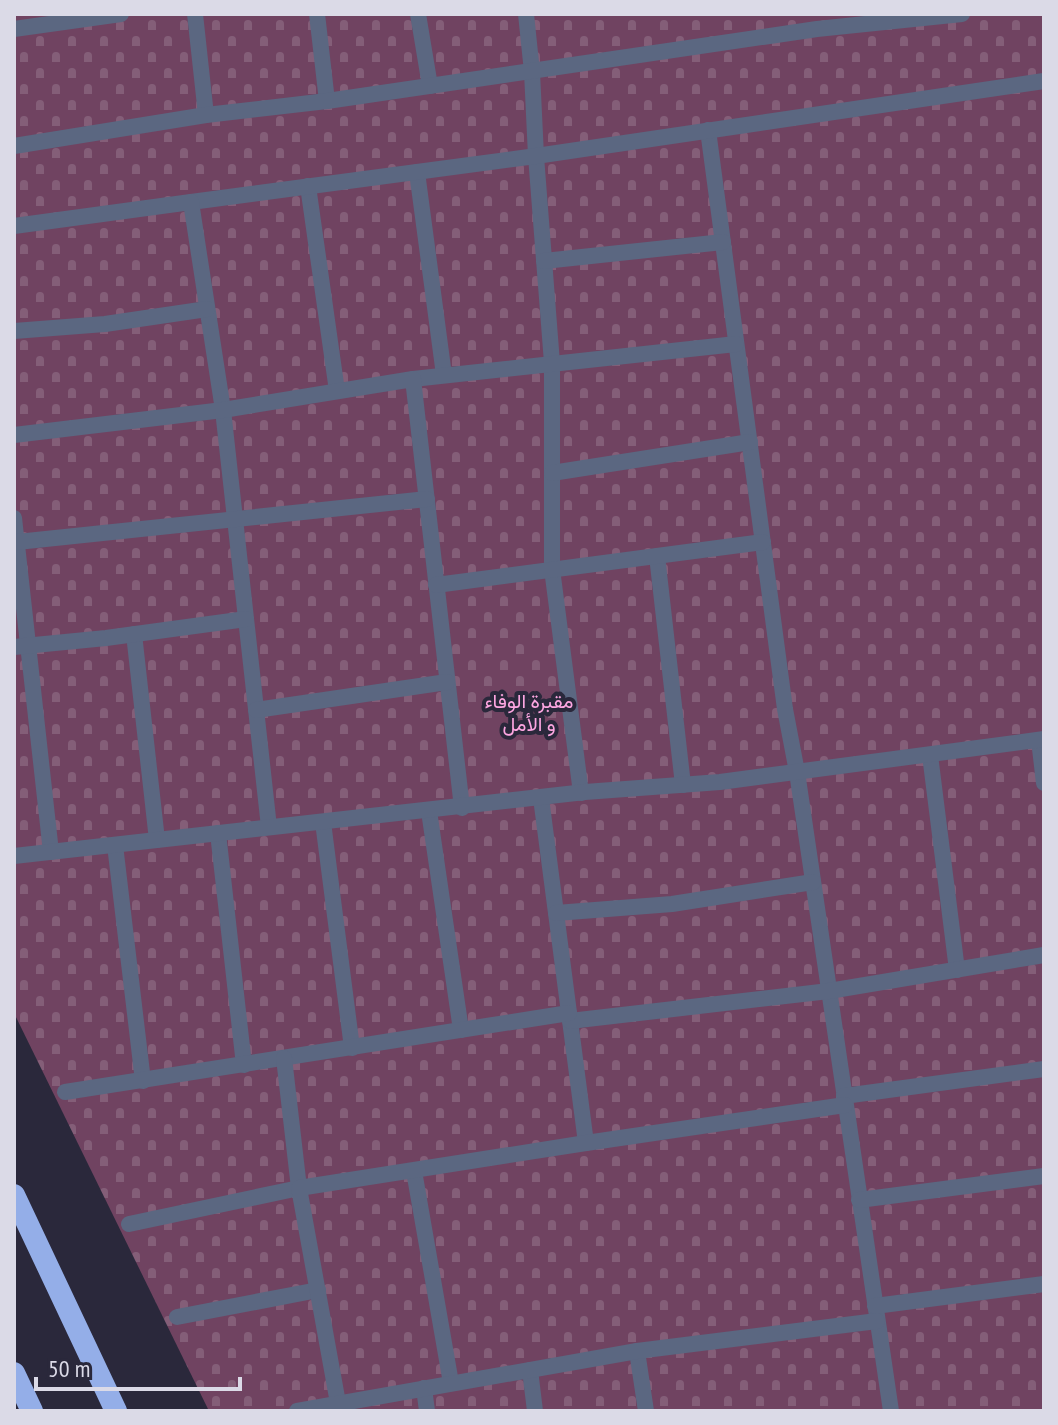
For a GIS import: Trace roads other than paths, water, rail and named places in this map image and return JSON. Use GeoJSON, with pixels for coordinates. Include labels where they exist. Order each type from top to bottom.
{"type":"FeatureCollection","features":[{"type":"Feature","properties":{"kind":"highway"},"geometry":{"type":"LineString","coordinates":[[14,1195],[116,1411]]}},
{"type":"Feature","properties":{"kind":"highway"},"geometry":{"type":"LineString","coordinates":[[14,1373],[32,1411]]}},
{"type":"Feature","properties":{"kind":"lane"},"geometry":{"type":"LineString","coordinates":[[14,29],[121,14]]}},
{"type":"Feature","properties":{"kind":"lane"},"geometry":{"type":"LineString","coordinates":[[195,14],[206,115]]}},
{"type":"Feature","properties":{"kind":"lane"},"geometry":{"type":"LineString","coordinates":[[317,14],[327,101]]}},
{"type":"Feature","properties":{"kind":"lane"},"geometry":{"type":"LineString","coordinates":[[418,14],[430,86]]}},
{"type":"Feature","properties":{"kind":"lane"},"geometry":{"type":"LineString","coordinates":[[526,14],[552,363],[552,569],[581,793]]}},
{"type":"Feature","properties":{"kind":"lane"},"geometry":{"type":"LineString","coordinates":[[14,146],[206,115],[532,72],[816,22],[962,14]]}},
{"type":"Feature","properties":{"kind":"lane"},"geometry":{"type":"LineString","coordinates":[[14,226],[536,156],[1044,81]]}},
{"type":"Feature","properties":{"kind":"lane"},"geometry":{"type":"LineString","coordinates":[[708,130],[785,709],[797,772],[891,1411]]}},
{"type":"Feature","properties":{"kind":"lane"},"geometry":{"type":"LineString","coordinates":[[417,172],[444,375]]}},
{"type":"Feature","properties":{"kind":"lane"},"geometry":{"type":"LineString","coordinates":[[308,186],[337,391]]}},
{"type":"Feature","properties":{"kind":"lane"},"geometry":{"type":"LineString","coordinates":[[191,202],[223,410],[269,827]]}},
{"type":"Feature","properties":{"kind":"lane"},"geometry":{"type":"LineString","coordinates":[[544,261],[723,242]]}},
{"type":"Feature","properties":{"kind":"lane"},"geometry":{"type":"LineString","coordinates":[[14,331],[105,324],[207,309]]}},
{"type":"Feature","properties":{"kind":"lane"},"geometry":{"type":"LineString","coordinates":[[14,435],[223,410],[444,375],[736,344]]}},
{"type":"Feature","properties":{"kind":"lane"},"geometry":{"type":"LineString","coordinates":[[413,379],[462,808]]}},
{"type":"Feature","properties":{"kind":"lane"},"geometry":{"type":"LineString","coordinates":[[552,473],[750,442]]}},
{"type":"Feature","properties":{"kind":"lane"},"geometry":{"type":"LineString","coordinates":[[17,542],[427,499]]}},
{"type":"Feature","properties":{"kind":"lane"},"geometry":{"type":"LineString","coordinates":[[14,518],[21,647],[51,852]]}},
{"type":"Feature","properties":{"kind":"lane"},"geometry":{"type":"LineString","coordinates":[[436,585],[763,542]]}},
{"type":"Feature","properties":{"kind":"lane"},"geometry":{"type":"LineString","coordinates":[[657,556],[683,785]]}},
{"type":"Feature","properties":{"kind":"lane"},"geometry":{"type":"LineString","coordinates":[[21,647],[246,619]]}},
{"type":"Feature","properties":{"kind":"lane"},"geometry":{"type":"LineString","coordinates":[[134,634],[157,840]]}},
{"type":"Feature","properties":{"kind":"lane"},"geometry":{"type":"LineString","coordinates":[[256,710],[447,682]]}},
{"type":"Feature","properties":{"kind":"lane"},"geometry":{"type":"LineString","coordinates":[[14,856],[581,793],[683,785],[1042,740],[1044,783]]}},
{"type":"Feature","properties":{"kind":"lane"},"geometry":{"type":"LineString","coordinates":[[930,755],[957,970]]}},
{"type":"Feature","properties":{"kind":"lane"},"geometry":{"type":"LineString","coordinates":[[541,798],[586,1143]]}},
{"type":"Feature","properties":{"kind":"lane"},"geometry":{"type":"LineString","coordinates":[[429,811],[461,1030]]}},
{"type":"Feature","properties":{"kind":"lane"},"geometry":{"type":"LineString","coordinates":[[323,822],[352,1048]]}},
{"type":"Feature","properties":{"kind":"lane"},"geometry":{"type":"LineString","coordinates":[[218,833],[244,1065]]}},
{"type":"Feature","properties":{"kind":"lane"},"geometry":{"type":"LineString","coordinates":[[115,845],[143,1081]]}},
{"type":"Feature","properties":{"kind":"lane"},"geometry":{"type":"LineString","coordinates":[[556,913],[672,904],[813,882]]}},
{"type":"Feature","properties":{"kind":"lane"},"geometry":{"type":"LineString","coordinates":[[65,1092],[461,1030],[829,991],[1044,955]]}},
{"type":"Feature","properties":{"kind":"lane"},"geometry":{"type":"LineString","coordinates":[[284,1058],[299,1188],[338,1403]]}},
{"type":"Feature","properties":{"kind":"lane"},"geometry":{"type":"LineString","coordinates":[[129,1224],[299,1188],[1044,1069]]}},
{"type":"Feature","properties":{"kind":"lane"},"geometry":{"type":"LineString","coordinates":[[414,1171],[451,1383]]}},
{"type":"Feature","properties":{"kind":"lane"},"geometry":{"type":"LineString","coordinates":[[859,1200],[1044,1176]]}},
{"type":"Feature","properties":{"kind":"lane"},"geometry":{"type":"LineString","coordinates":[[297,1411],[1044,1284]]}},
{"type":"Feature","properties":{"kind":"lane"},"geometry":{"type":"LineString","coordinates":[[177,1317],[318,1290]]}},
{"type":"Feature","properties":{"kind":"lane"},"geometry":{"type":"LineString","coordinates":[[637,1351],[646,1411]]}},
{"type":"Feature","properties":{"kind":"lane"},"geometry":{"type":"LineString","coordinates":[[530,1370],[535,1411]]}},
{"type":"Feature","properties":{"kind":"lane"},"geometry":{"type":"LineString","coordinates":[[424,1388],[427,1411]]}},
{"type":"Feature","properties":{"kind":"park label","name":"مقبرة الوفاء و الأمل"},"geometry":{"type":"Point","coordinates":[529,712]}}]}
